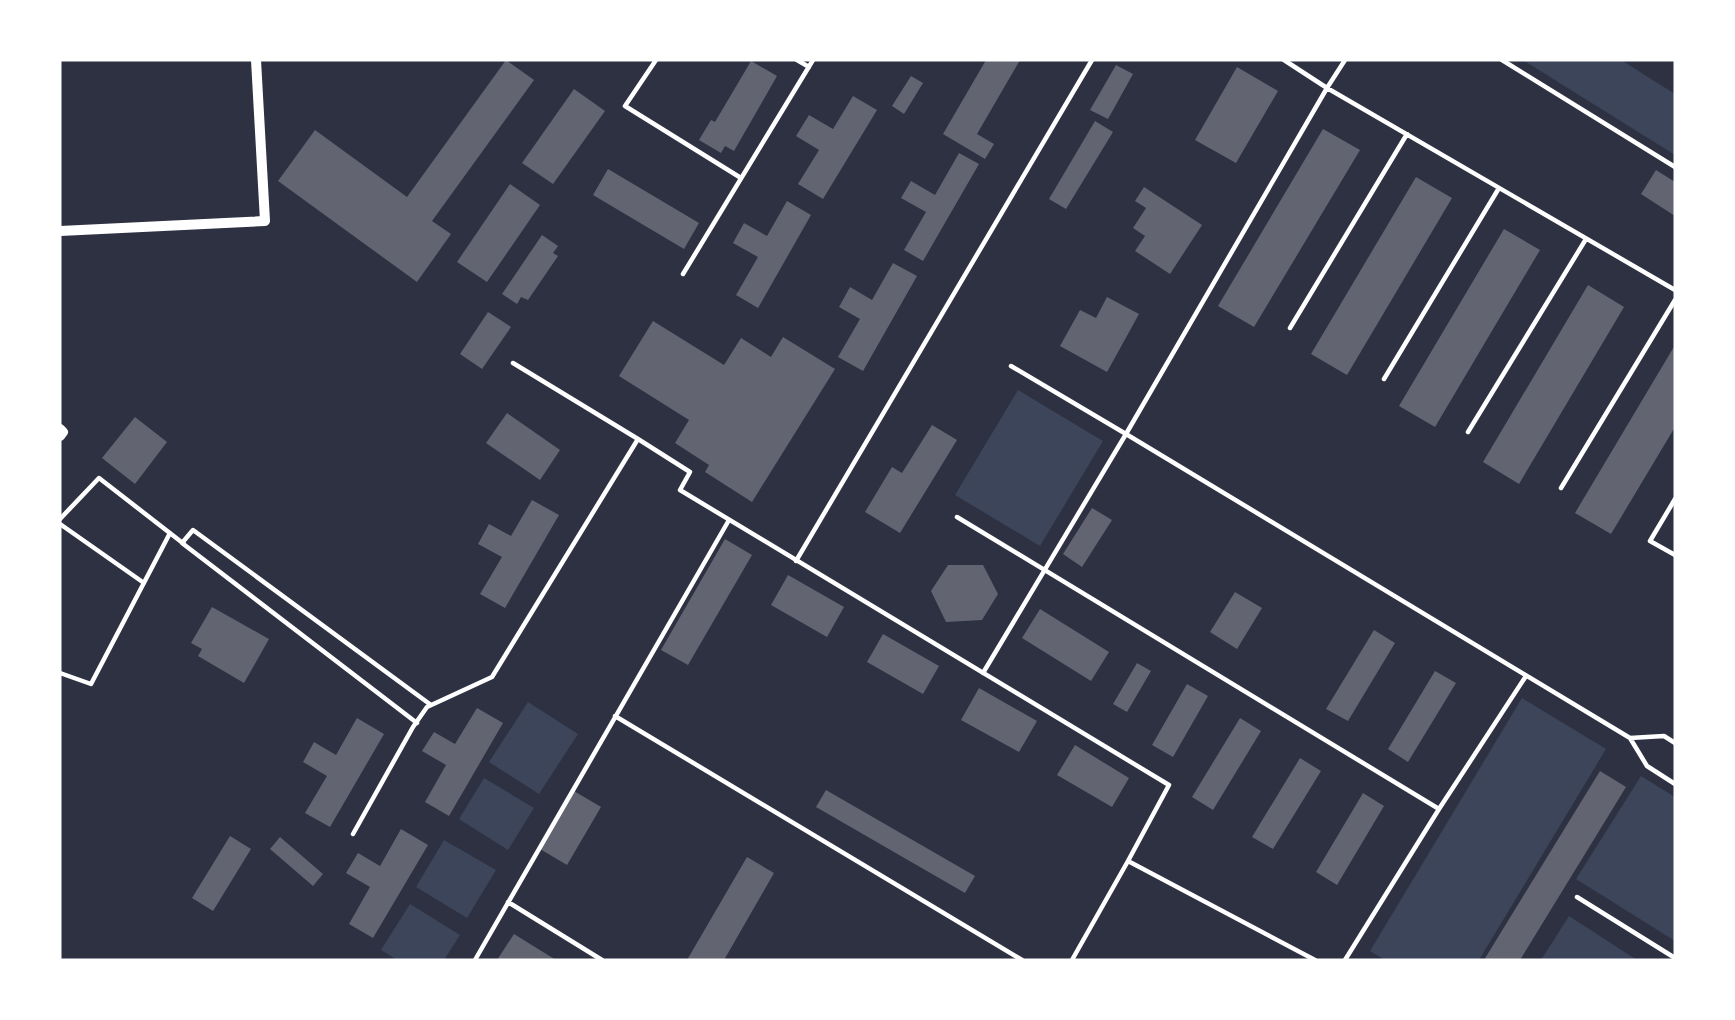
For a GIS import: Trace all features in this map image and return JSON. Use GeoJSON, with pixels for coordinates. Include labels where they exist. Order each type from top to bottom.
{"type":"FeatureCollection","features":[{"type":"Feature","properties":{"kind":"street"},"geometry":{"type":"LineString","coordinates":[[60,231],[265,221],[256,60]]}},
{"type":"Feature","properties":{"kind":"street"},"geometry":{"type":"LineString","coordinates":[[60,429],[63,432],[60,436]]}},
{"type":"Feature","properties":{"kind":"lane"},"geometry":{"type":"LineString","coordinates":[[656,60],[625,106],[741,178]]}},
{"type":"Feature","properties":{"kind":"lane"},"geometry":{"type":"LineString","coordinates":[[797,60],[808,67]]}},
{"type":"Feature","properties":{"kind":"lane"},"geometry":{"type":"LineString","coordinates":[[683,274],[813,60]]}},
{"type":"Feature","properties":{"kind":"lane"},"geometry":{"type":"LineString","coordinates":[[796,561],[1092,60]]}},
{"type":"Feature","properties":{"kind":"lane"},"geometry":{"type":"LineString","coordinates":[[1284,60],[1327,88],[1675,290]]}},
{"type":"Feature","properties":{"kind":"lane"},"geometry":{"type":"LineString","coordinates":[[983,673],[1126,434],[1327,88],[1346,60]]}},
{"type":"Feature","properties":{"kind":"lane"},"geometry":{"type":"LineString","coordinates":[[1502,60],[1675,167]]}},
{"type":"Feature","properties":{"kind":"lane"},"geometry":{"type":"LineString","coordinates":[[1290,328],[1407,134]]}},
{"type":"Feature","properties":{"kind":"lane"},"geometry":{"type":"LineString","coordinates":[[1384,380],[1499,188]]}},
{"type":"Feature","properties":{"kind":"lane"},"geometry":{"type":"LineString","coordinates":[[1468,432],[1586,239]]}},
{"type":"Feature","properties":{"kind":"lane"},"geometry":{"type":"LineString","coordinates":[[1561,488],[1675,300]]}},
{"type":"Feature","properties":{"kind":"lane"},"geometry":{"type":"LineString","coordinates":[[513,363],[690,472],[680,490],[1168,785],[1072,960]]}},
{"type":"Feature","properties":{"kind":"lane"},"geometry":{"type":"LineString","coordinates":[[1011,366],[1630,738],[1647,766],[1675,784]]}},
{"type":"Feature","properties":{"kind":"lane"},"geometry":{"type":"LineString","coordinates":[[353,834],[427,707],[492,677],[638,439]]}},
{"type":"Feature","properties":{"kind":"lane"},"geometry":{"type":"LineString","coordinates":[[60,519],[99,478],[417,723]]}},
{"type":"Feature","properties":{"kind":"lane"},"geometry":{"type":"LineString","coordinates":[[1675,499],[1650,541],[1675,555]]}},
{"type":"Feature","properties":{"kind":"lane"},"geometry":{"type":"LineString","coordinates":[[957,517],[1439,809]]}},
{"type":"Feature","properties":{"kind":"lane"},"geometry":{"type":"LineString","coordinates":[[475,960],[729,520]]}},
{"type":"Feature","properties":{"kind":"lane"},"geometry":{"type":"LineString","coordinates":[[60,524],[144,583]]}},
{"type":"Feature","properties":{"kind":"lane"},"geometry":{"type":"LineString","coordinates":[[184,544],[193,530],[431,705]]}},
{"type":"Feature","properties":{"kind":"lane"},"geometry":{"type":"LineString","coordinates":[[60,673],[91,684],[170,533]]}},
{"type":"Feature","properties":{"kind":"lane"},"geometry":{"type":"LineString","coordinates":[[1345,960],[1439,809],[1526,676]]}},
{"type":"Feature","properties":{"kind":"lane"},"geometry":{"type":"LineString","coordinates":[[615,716],[1022,960]]}},
{"type":"Feature","properties":{"kind":"lane"},"geometry":{"type":"LineString","coordinates":[[1630,738],[1664,736],[1675,743]]}},
{"type":"Feature","properties":{"kind":"lane"},"geometry":{"type":"LineString","coordinates":[[1128,861],[1315,960]]}},
{"type":"Feature","properties":{"kind":"lane"},"geometry":{"type":"LineString","coordinates":[[1577,897],[1675,958]]}},
{"type":"Feature","properties":{"kind":"lane"},"geometry":{"type":"LineString","coordinates":[[508,902],[602,960]]}},
{"type":"Feature","properties":{"kind":"shaded area"},"geometry":{"type":"Polygon","coordinates":[[[1523,60],[1621,60],[1675,94],[1675,155],[1523,60]]]}},
{"type":"Feature","properties":{"kind":"shaded area"},"geometry":{"type":"Polygon","coordinates":[[[1018,390],[1103,441],[1040,546],[955,495],[1018,390]]]}},
{"type":"Feature","properties":{"kind":"shaded area"},"geometry":{"type":"Polygon","coordinates":[[[1522,698],[1606,749],[1479,960],[1385,960],[1370,951],[1522,698]]]}},
{"type":"Feature","properties":{"kind":"shaded area"},"geometry":{"type":"Polygon","coordinates":[[[528,702],[578,734],[539,794],[489,762],[528,702]]]}},
{"type":"Feature","properties":{"kind":"shaded area"},"geometry":{"type":"Polygon","coordinates":[[[1641,776],[1675,797],[1675,941],[1576,879],[1641,776]]]}},
{"type":"Feature","properties":{"kind":"shaded area"},"geometry":{"type":"Polygon","coordinates":[[[484,778],[534,808],[508,850],[459,819],[484,778]]]}},
{"type":"Feature","properties":{"kind":"shaded area"},"geometry":{"type":"Polygon","coordinates":[[[444,840],[496,870],[467,918],[416,887],[444,840]]]}},
{"type":"Feature","properties":{"kind":"shaded area"},"geometry":{"type":"Polygon","coordinates":[[[410,904],[460,935],[444,960],[397,960],[381,950],[410,904]]]}},
{"type":"Feature","properties":{"kind":"shaded area"},"geometry":{"type":"Polygon","coordinates":[[[1569,916],[1637,960],[1541,960],[1569,916]]]}},
{"type":"Feature","properties":{"kind":"building"},"geometry":{"type":"Polygon","coordinates":[[[506,60],[534,80],[432,221],[451,234],[417,282],[278,181],[315,130],[407,197],[506,60]]]}},
{"type":"Feature","properties":{"kind":"building"},"geometry":{"type":"Polygon","coordinates":[[[986,60],[1020,60],[977,134],[994,144],[985,159],[943,134],[986,60]]]}},
{"type":"Feature","properties":{"kind":"building"},"geometry":{"type":"Polygon","coordinates":[[[751,61],[777,76],[734,151],[725,146],[721,153],[699,140],[711,120],[715,122],[751,61]]]}},
{"type":"Feature","properties":{"kind":"building"},"geometry":{"type":"Polygon","coordinates":[[[1116,65],[1133,74],[1108,119],[1090,110],[1116,65]]]}},
{"type":"Feature","properties":{"kind":"building"},"geometry":{"type":"Polygon","coordinates":[[[1237,67],[1278,91],[1236,163],[1195,140],[1237,67]]]}},
{"type":"Feature","properties":{"kind":"building"},"geometry":{"type":"Polygon","coordinates":[[[911,76],[923,83],[904,114],[892,106],[911,76]]]}},
{"type":"Feature","properties":{"kind":"building"},"geometry":{"type":"Polygon","coordinates":[[[574,89],[605,111],[553,184],[522,163],[574,89]]]}},
{"type":"Feature","properties":{"kind":"building"},"geometry":{"type":"Polygon","coordinates":[[[853,96],[877,110],[823,199],[798,184],[819,150],[796,136],[809,115],[833,129],[853,96]]]}},
{"type":"Feature","properties":{"kind":"building"},"geometry":{"type":"Polygon","coordinates":[[[1095,121],[1113,132],[1066,209],[1049,199],[1095,121]]]}},
{"type":"Feature","properties":{"kind":"building"},"geometry":{"type":"Polygon","coordinates":[[[1323,129],[1360,150],[1254,327],[1218,306],[1323,129]]]}},
{"type":"Feature","properties":{"kind":"building"},"geometry":{"type":"Polygon","coordinates":[[[959,153],[979,164],[923,261],[904,250],[926,212],[901,198],[911,181],[935,195],[959,153]]]}},
{"type":"Feature","properties":{"kind":"building"},"geometry":{"type":"Polygon","coordinates":[[[608,169],[699,223],[684,249],[593,195],[608,169]]]}},
{"type":"Feature","properties":{"kind":"building"},"geometry":{"type":"Polygon","coordinates":[[[1656,170],[1675,182],[1675,216],[1641,194],[1656,170]]]}},
{"type":"Feature","properties":{"kind":"building"},"geometry":{"type":"Polygon","coordinates":[[[1416,177],[1452,198],[1347,375],[1311,354],[1416,177]]]}},
{"type":"Feature","properties":{"kind":"building"},"geometry":{"type":"Polygon","coordinates":[[[510,184],[540,205],[487,282],[457,262],[510,184]]]}},
{"type":"Feature","properties":{"kind":"building"},"geometry":{"type":"Polygon","coordinates":[[[1144,187],[1202,225],[1170,274],[1135,251],[1145,236],[1133,228],[1146,208],[1135,201],[1144,187]]]}},
{"type":"Feature","properties":{"kind":"building"},"geometry":{"type":"Polygon","coordinates":[[[787,201],[811,215],[758,308],[736,295],[758,257],[733,243],[744,223],[767,236],[787,201]]]}},
{"type":"Feature","properties":{"kind":"building"},"geometry":{"type":"Polygon","coordinates":[[[1504,229],[1540,250],[1435,427],[1399,406],[1504,229]]]}},
{"type":"Feature","properties":{"kind":"building"},"geometry":{"type":"Polygon","coordinates":[[[542,235],[558,246],[553,253],[558,256],[528,300],[521,297],[517,304],[502,294],[542,235]]]}},
{"type":"Feature","properties":{"kind":"building"},"geometry":{"type":"Polygon","coordinates":[[[893,263],[917,276],[863,371],[838,357],[860,319],[839,307],[850,287],[872,300],[893,263]]]}},
{"type":"Feature","properties":{"kind":"building"},"geometry":{"type":"Polygon","coordinates":[[[1588,285],[1624,307],[1519,484],[1483,462],[1588,285]]]}},
{"type":"Feature","properties":{"kind":"building"},"geometry":{"type":"Polygon","coordinates":[[[1107,297],[1139,314],[1107,372],[1060,346],[1080,310],[1096,318],[1107,297]]]}},
{"type":"Feature","properties":{"kind":"building"},"geometry":{"type":"Polygon","coordinates":[[[488,312],[511,327],[482,369],[460,354],[488,312]]]}},
{"type":"Feature","properties":{"kind":"building"},"geometry":{"type":"Polygon","coordinates":[[[653,321],[724,365],[741,338],[771,357],[783,337],[835,369],[752,502],[705,472],[709,465],[675,443],[689,420],[619,376],[653,321]]]}},
{"type":"Feature","properties":{"kind":"building"},"geometry":{"type":"Polygon","coordinates":[[[1675,345],[1675,427],[1611,534],[1575,513],[1675,345]]]}},
{"type":"Feature","properties":{"kind":"building"},"geometry":{"type":"Polygon","coordinates":[[[507,413],[560,450],[540,480],[486,443],[507,413]]]}},
{"type":"Feature","properties":{"kind":"building"},"geometry":{"type":"Polygon","coordinates":[[[135,417],[167,442],[135,484],[102,458],[135,417]]]}},
{"type":"Feature","properties":{"kind":"building"},"geometry":{"type":"Polygon","coordinates":[[[932,425],[957,440],[900,533],[865,512],[892,467],[902,473],[932,425]]]}},
{"type":"Feature","properties":{"kind":"building"},"geometry":{"type":"Polygon","coordinates":[[[532,500],[559,515],[505,608],[480,594],[502,557],[478,544],[489,524],[511,536],[532,500]]]}},
{"type":"Feature","properties":{"kind":"building"},"geometry":{"type":"Polygon","coordinates":[[[1092,508],[1112,520],[1082,567],[1063,554],[1092,508]]]}},
{"type":"Feature","properties":{"kind":"building"},"geometry":{"type":"Polygon","coordinates":[[[725,539],[752,555],[688,665],[661,650],[725,539]]]}},
{"type":"Feature","properties":{"kind":"building"},"geometry":{"type":"Polygon","coordinates":[[[948,565],[983,565],[998,594],[982,620],[946,622],[931,591],[948,565]]]}},
{"type":"Feature","properties":{"kind":"building"},"geometry":{"type":"Polygon","coordinates":[[[788,575],[844,607],[827,637],[771,605],[788,575]]]}},
{"type":"Feature","properties":{"kind":"building"},"geometry":{"type":"Polygon","coordinates":[[[1235,592],[1262,608],[1237,649],[1210,632],[1235,592]]]}},
{"type":"Feature","properties":{"kind":"building"},"geometry":{"type":"Polygon","coordinates":[[[212,607],[269,639],[244,683],[198,656],[202,649],[191,643],[212,607]]]}},
{"type":"Feature","properties":{"kind":"building"},"geometry":{"type":"Polygon","coordinates":[[[1040,609],[1109,652],[1091,681],[1022,638],[1040,609]]]}},
{"type":"Feature","properties":{"kind":"building"},"geometry":{"type":"Polygon","coordinates":[[[1374,630],[1395,643],[1348,721],[1326,709],[1374,630]]]}},
{"type":"Feature","properties":{"kind":"building"},"geometry":{"type":"Polygon","coordinates":[[[883,634],[939,666],[923,694],[867,662],[883,634]]]}},
{"type":"Feature","properties":{"kind":"building"},"geometry":{"type":"Polygon","coordinates":[[[1137,663],[1151,671],[1127,712],[1113,704],[1137,663]]]}},
{"type":"Feature","properties":{"kind":"building"},"geometry":{"type":"Polygon","coordinates":[[[1435,671],[1456,683],[1408,762],[1388,749],[1435,671]]]}},
{"type":"Feature","properties":{"kind":"building"},"geometry":{"type":"Polygon","coordinates":[[[1187,684],[1208,696],[1173,757],[1152,745],[1187,684]]]}},
{"type":"Feature","properties":{"kind":"building"},"geometry":{"type":"Polygon","coordinates":[[[979,688],[1037,721],[1019,752],[961,720],[979,688]]]}},
{"type":"Feature","properties":{"kind":"building"},"geometry":{"type":"Polygon","coordinates":[[[477,708],[503,723],[449,816],[425,802],[446,765],[422,751],[434,732],[455,744],[477,708]]]}},
{"type":"Feature","properties":{"kind":"building"},"geometry":{"type":"Polygon","coordinates":[[[357,718],[384,734],[330,827],[305,813],[327,776],[303,762],[314,742],[336,755],[357,718]]]}},
{"type":"Feature","properties":{"kind":"building"},"geometry":{"type":"Polygon","coordinates":[[[1240,718],[1261,731],[1213,810],[1192,797],[1240,718]]]}},
{"type":"Feature","properties":{"kind":"building"},"geometry":{"type":"Polygon","coordinates":[[[1075,745],[1129,778],[1112,807],[1057,775],[1075,745]]]}},
{"type":"Feature","properties":{"kind":"building"},"geometry":{"type":"Polygon","coordinates":[[[1300,758],[1321,771],[1273,849],[1252,837],[1300,758]]]}},
{"type":"Feature","properties":{"kind":"building"},"geometry":{"type":"Polygon","coordinates":[[[1600,771],[1626,787],[1520,960],[1484,960],[1600,771]]]}},
{"type":"Feature","properties":{"kind":"building"},"geometry":{"type":"Polygon","coordinates":[[[826,790],[975,876],[965,893],[816,807],[826,790]]]}},
{"type":"Feature","properties":{"kind":"building"},"geometry":{"type":"Polygon","coordinates":[[[574,791],[601,807],[567,865],[540,849],[574,791]]]}},
{"type":"Feature","properties":{"kind":"building"},"geometry":{"type":"Polygon","coordinates":[[[1363,793],[1384,806],[1337,885],[1316,872],[1363,793]]]}},
{"type":"Feature","properties":{"kind":"building"},"geometry":{"type":"Polygon","coordinates":[[[401,829],[428,845],[373,938],[349,924],[370,887],[346,873],[358,853],[380,866],[401,829]]]}},
{"type":"Feature","properties":{"kind":"building"},"geometry":{"type":"Polygon","coordinates":[[[230,836],[251,849],[213,911],[192,898],[230,836]]]}},
{"type":"Feature","properties":{"kind":"building"},"geometry":{"type":"Polygon","coordinates":[[[280,837],[323,874],[313,886],[270,849],[280,837]]]}},
{"type":"Feature","properties":{"kind":"building"},"geometry":{"type":"Polygon","coordinates":[[[747,857],[774,873],[724,960],[687,960],[747,857]]]}},
{"type":"Feature","properties":{"kind":"building"},"geometry":{"type":"Polygon","coordinates":[[[514,934],[556,960],[497,960],[514,934]]]}}]}
